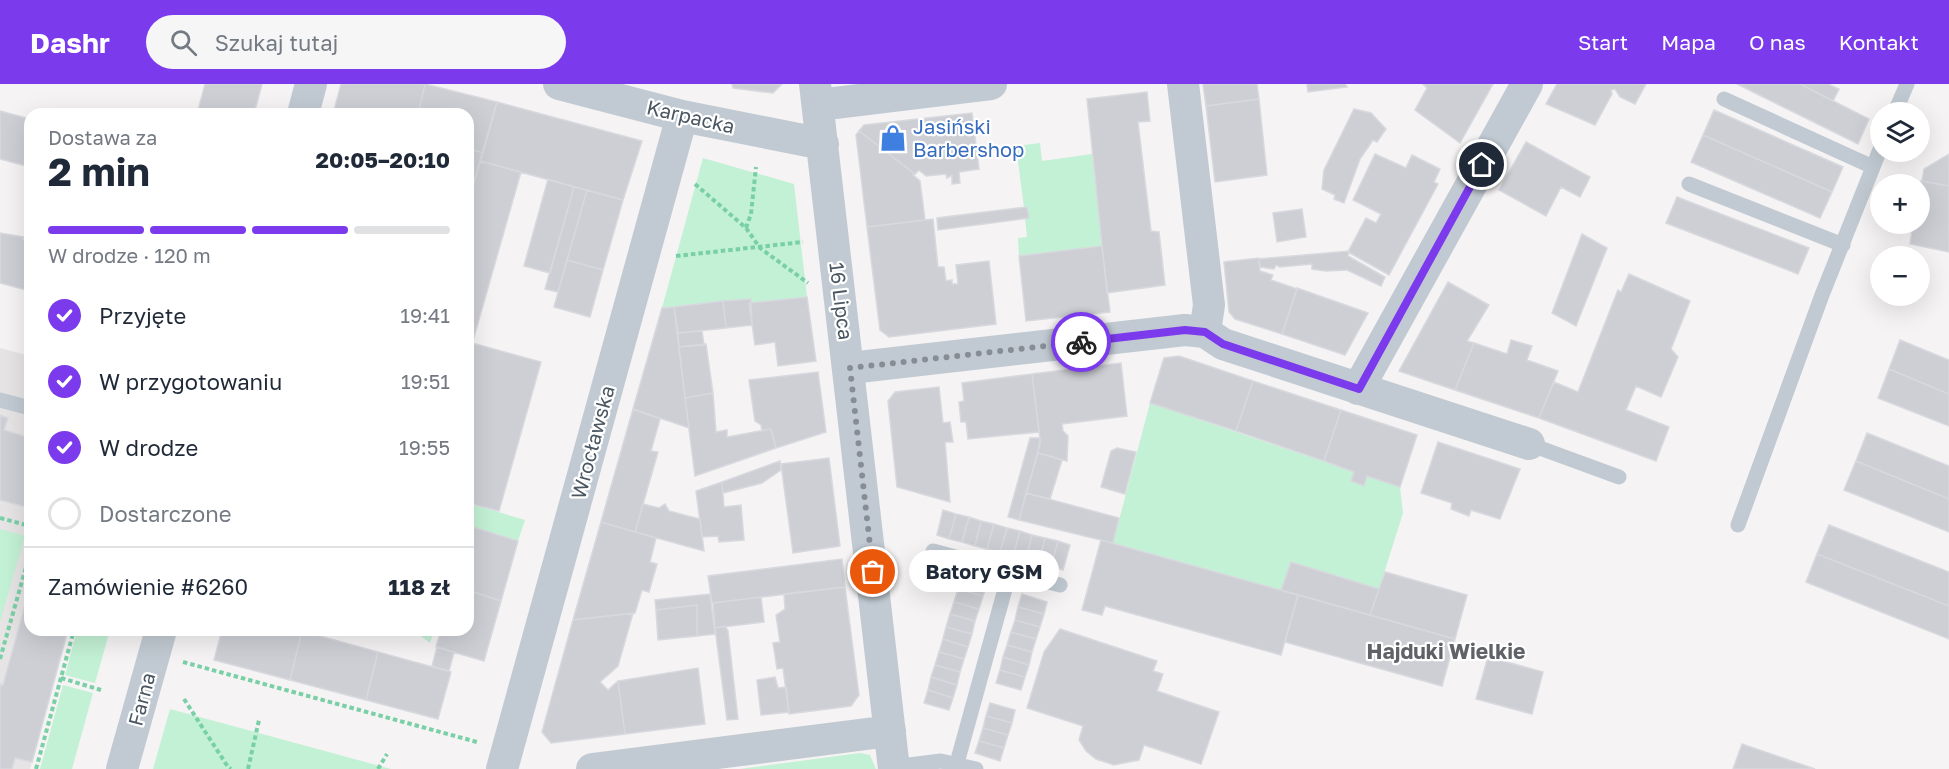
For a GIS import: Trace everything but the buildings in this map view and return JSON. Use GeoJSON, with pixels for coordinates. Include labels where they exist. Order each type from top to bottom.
{"type":"FeatureCollection","features":[{"type":"Feature","properties":{"kind":"street"},"geometry":{"type":"LineString","coordinates":[[305,108],[312,84]]}},
{"type":"Feature","properties":{"kind":"street","name":"Karpacka"},"geometry":{"type":"LineString","coordinates":[[560,84],[682,116],[823,144]]}},
{"type":"Feature","properties":{"kind":"street"},"geometry":{"type":"LineString","coordinates":[[816,94],[991,84]]}},
{"type":"Feature","properties":{"kind":"street"},"geometry":{"type":"LineString","coordinates":[[1183,84],[1209,305],[1205,332]]}},
{"type":"Feature","properties":{"kind":"street"},"geometry":{"type":"LineString","coordinates":[[1359,389],[1527,84]]}},
{"type":"Feature","properties":{"kind":"street","name":"16 Lipca"},"geometry":{"type":"LineString","coordinates":[[816,94],[850,368],[893,768]]}},
{"type":"Feature","properties":{"kind":"street","name":"Wrocławska"},"geometry":{"type":"LineString","coordinates":[[502,769],[682,116]]}},
{"type":"Feature","properties":{"kind":"street"},"geometry":{"type":"LineString","coordinates":[[850,368],[1185,330],[1205,332],[1223,344],[1529,444]]}},
{"type":"Feature","properties":{"kind":"street","name":"Farna"},"geometry":{"type":"LineString","coordinates":[[122,769],[158,636]]}},
{"type":"Feature","properties":{"kind":"street"},"geometry":{"type":"LineString","coordinates":[[592,769],[700,763],[890,731]]}},
{"type":"Feature","properties":{"kind":"lane"},"geometry":{"type":"LineString","coordinates":[[1899,102],[1907,84]]}},
{"type":"Feature","properties":{"kind":"lane"},"geometry":{"type":"LineString","coordinates":[[1724,99],[1872,167]]}},
{"type":"Feature","properties":{"kind":"lane"},"geometry":{"type":"LineString","coordinates":[[1738,525],[1874,162]]}},
{"type":"Feature","properties":{"kind":"lane"},"geometry":{"type":"LineString","coordinates":[[1689,184],[1843,244]]}},
{"type":"Feature","properties":{"kind":"lane"},"geometry":{"type":"LineString","coordinates":[[0,400],[24,406]]}},
{"type":"Feature","properties":{"kind":"lane"},"geometry":{"type":"LineString","coordinates":[[1529,444],[1619,477]]}},
{"type":"Feature","properties":{"kind":"lane"},"geometry":{"type":"LineString","coordinates":[[933,551],[1060,585]]}},
{"type":"Feature","properties":{"kind":"lane"},"geometry":{"type":"LineString","coordinates":[[957,763],[1010,571]]}},
{"type":"Feature","properties":{"kind":"lane"},"geometry":{"type":"LineString","coordinates":[[893,768],[928,761],[957,763],[976,769]]}},
{"type":"Feature","properties":{"kind":"path"},"geometry":{"type":"LineString","coordinates":[[746,228],[751,214],[756,167]]}},
{"type":"Feature","properties":{"kind":"path"},"geometry":{"type":"LineString","coordinates":[[688,178],[746,228],[760,248],[803,282],[814,285]]}},
{"type":"Feature","properties":{"kind":"path"},"geometry":{"type":"LineString","coordinates":[[666,257],[809,241]]}},
{"type":"Feature","properties":{"kind":"path"},"geometry":{"type":"LineString","coordinates":[[0,518],[24,524]]}},
{"type":"Feature","properties":{"kind":"path"},"geometry":{"type":"LineString","coordinates":[[0,659],[24,574]]}},
{"type":"Feature","properties":{"kind":"path"},"geometry":{"type":"LineString","coordinates":[[36,769],[72,636]]}},
{"type":"Feature","properties":{"kind":"path"},"geometry":{"type":"LineString","coordinates":[[178,661],[478,742]]}},
{"type":"Feature","properties":{"kind":"path"},"geometry":{"type":"LineString","coordinates":[[61,678],[101,690]]}},
{"type":"Feature","properties":{"kind":"path"},"geometry":{"type":"LineString","coordinates":[[184,699],[231,769]]}},
{"type":"Feature","properties":{"kind":"path"},"geometry":{"type":"LineString","coordinates":[[249,769],[259,720]]}},
{"type":"Feature","properties":{"kind":"path"},"geometry":{"type":"LineString","coordinates":[[378,769],[387,754]]}},
{"type":"Feature","properties":{"kind":"shaded area"},"geometry":{"type":"Polygon","coordinates":[[[0,348],[24,354],[24,636],[66,636],[30,769],[0,769],[0,348]]]}},
{"type":"Feature","properties":{"kind":"green space"},"geometry":{"type":"Polygon","coordinates":[[[1040,143],[1042,161],[1092,154],[1102,246],[1019,256],[1018,238],[1027,237],[1025,219],[1029,218],[1027,208],[1024,208],[1016,146],[1040,143]]]}},
{"type":"Feature","properties":{"kind":"green space"},"geometry":{"type":"Polygon","coordinates":[[[703,158],[794,184],[807,297],[751,303],[751,299],[662,308],[703,158]]]}},
{"type":"Feature","properties":{"kind":"green space"},"geometry":{"type":"Polygon","coordinates":[[[1150,403],[1354,472],[1351,481],[1364,486],[1367,476],[1400,487],[1403,513],[1379,589],[1291,562],[1281,590],[1113,543],[1150,403]]]}},
{"type":"Feature","properties":{"kind":"green space"},"geometry":{"type":"Polygon","coordinates":[[[474,505],[525,520],[518,541],[474,527],[474,505]]]}},
{"type":"Feature","properties":{"kind":"green space"},"geometry":{"type":"Polygon","coordinates":[[[0,529],[24,536],[24,539],[0,622],[0,529]]]}},
{"type":"Feature","properties":{"kind":"green space"},"geometry":{"type":"Polygon","coordinates":[[[75,636],[108,636],[95,683],[65,675],[75,636]]]}},
{"type":"Feature","properties":{"kind":"green space"},"geometry":{"type":"Polygon","coordinates":[[[421,636],[432,636],[430,643],[421,636]]]}},
{"type":"Feature","properties":{"kind":"green space"},"geometry":{"type":"Polygon","coordinates":[[[63,685],[93,693],[72,769],[40,769],[63,685]]]}},
{"type":"Feature","properties":{"kind":"green space"},"geometry":{"type":"Polygon","coordinates":[[[170,709],[391,769],[153,769],[170,709]]]}},
{"type":"Feature","properties":{"kind":"green space"},"geometry":{"type":"Polygon","coordinates":[[[860,753],[870,755],[876,769],[740,769],[860,753]]]}},
{"type":"Feature","properties":{"kind":"way so far"},"geometry":{"type":"LineString","coordinates":[[873,572],[850,368],[1081,342]]}},
{"type":"Feature","properties":{"kind":"place","name":"Jasiński Barbershop"},"geometry":{"type":"Point","coordinates":[893,138]}},
{"type":"Feature","properties":{"kind":"place","name":"Batory GSM"},"geometry":{"type":"Point","coordinates":[873,572]}},
{"type":"Feature","properties":{"kind":"district","name":"Hajduki Wielkie"},"geometry":{"type":"Point","coordinates":[1446,651]}},
{"type":"Feature","properties":{"kind":"route"},"geometry":{"type":"LineString","coordinates":[[1081,342],[1185,330],[1205,332],[1223,344],[1359,389],[1482,165]]}}]}
